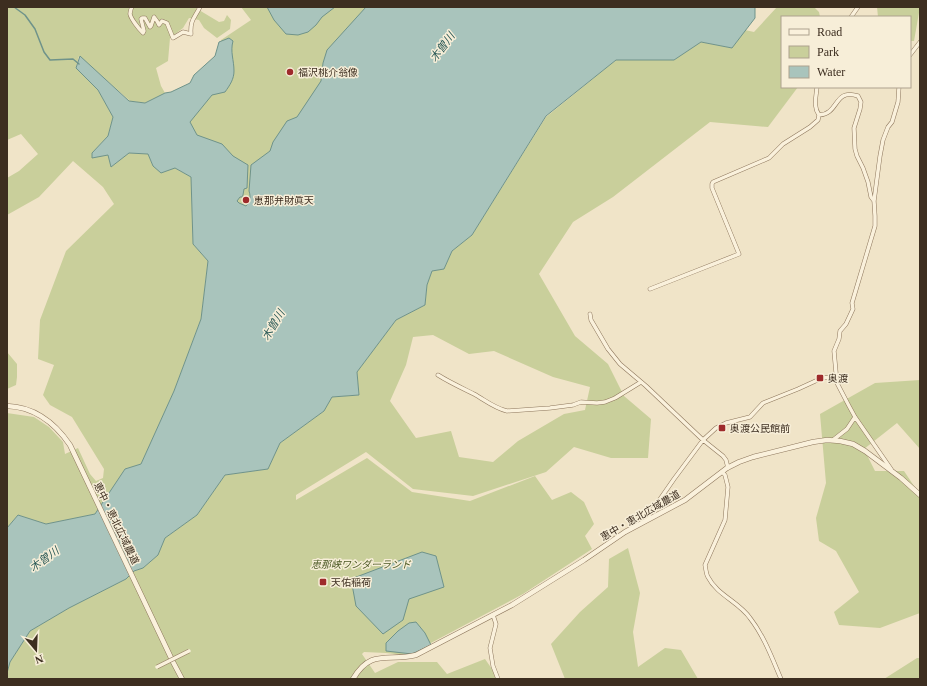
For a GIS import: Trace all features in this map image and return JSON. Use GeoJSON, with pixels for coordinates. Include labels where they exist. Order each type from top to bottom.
{"type":"FeatureCollection","features":[{"type":"Feature","properties":{"kind":"street"},"geometry":{"type":"LineString","coordinates":[[132,7],[130,14],[143,33],[144,31],[141,19],[145,18],[150,27],[154,17],[159,25],[162,21],[167,23],[173,38],[183,32],[192,34],[191,22],[200,7]]}},
{"type":"Feature","properties":{"kind":"street"},"geometry":{"type":"LineString","coordinates":[[852,16],[858,7]]}},
{"type":"Feature","properties":{"kind":"street"},"geometry":{"type":"LineString","coordinates":[[911,54],[920,42]]}},
{"type":"Feature","properties":{"kind":"street"},"geometry":{"type":"LineString","coordinates":[[650,289],[739,254],[712,188],[713,182],[769,158],[783,144],[810,127],[818,120],[819,115],[815,106],[817,88]]}},
{"type":"Feature","properties":{"kind":"street"},"geometry":{"type":"LineString","coordinates":[[893,472],[855,417],[837,383],[834,351],[839,339],[840,331],[846,324],[854,309],[852,303],[875,226],[874,201],[877,172],[883,140],[888,127],[892,122],[898,102],[899,88]]}},
{"type":"Feature","properties":{"kind":"street"},"geometry":{"type":"LineString","coordinates":[[819,115],[824,115],[832,110],[843,96],[850,94],[858,96],[861,102],[854,128],[855,150],[868,182],[871,197],[874,201]]}},
{"type":"Feature","properties":{"kind":"street"},"geometry":{"type":"LineString","coordinates":[[590,314],[591,320],[608,348],[620,364],[703,440],[723,456],[726,460],[728,468]]}},
{"type":"Feature","properties":{"kind":"street"},"geometry":{"type":"LineString","coordinates":[[438,375],[491,405],[507,411],[550,408],[581,402],[605,402],[615,398],[641,382]]}},
{"type":"Feature","properties":{"kind":"street"},"geometry":{"type":"LineString","coordinates":[[649,519],[649,515],[674,479],[703,440],[716,428],[750,417],[763,403],[822,378],[836,377]]}},
{"type":"Feature","properties":{"kind":"street","name":"恵中・恵北広域農道"},"geometry":{"type":"LineString","coordinates":[[7,406],[24,407],[43,416],[56,427],[70,445],[182,679]]}},
{"type":"Feature","properties":{"kind":"street"},"geometry":{"type":"LineString","coordinates":[[833,440],[847,430],[855,417]]}},
{"type":"Feature","properties":{"kind":"street","name":"恵中・恵北広域農道"},"geometry":{"type":"LineString","coordinates":[[353,679],[363,665],[370,660],[382,657],[404,658],[416,655],[528,596],[625,532],[685,500],[728,468],[753,457],[814,442],[833,440],[846,442],[862,449],[893,472],[920,495]]}},
{"type":"Feature","properties":{"kind":"street"},"geometry":{"type":"LineString","coordinates":[[722,472],[725,475],[728,487],[725,520],[705,565],[708,577],[720,592],[750,617],[765,642],[781,679]]}},
{"type":"Feature","properties":{"kind":"street"},"geometry":{"type":"LineString","coordinates":[[492,615],[496,624],[490,648],[493,666],[498,679]]}},
{"type":"Feature","properties":{"kind":"street"},"geometry":{"type":"LineString","coordinates":[[157,667],[189,651]]}},
{"type":"Feature","properties":{"kind":"green space"},"geometry":{"type":"Polygon","coordinates":[[[7,7],[194,7],[219,22],[224,21],[227,15],[231,20],[230,29],[217,38],[204,28],[199,20],[189,18],[183,28],[170,38],[168,61],[156,68],[161,86],[165,93],[145,103],[130,101],[79,56],[76,68],[98,90],[113,117],[108,136],[92,153],[108,155],[111,167],[129,153],[148,154],[153,166],[175,168],[191,177],[193,244],[208,261],[201,319],[174,391],[141,464],[125,469],[95,514],[46,524],[18,515],[7,528],[7,413],[34,417],[49,427],[63,442],[65,454],[78,448],[90,474],[96,481],[103,478],[104,469],[72,417],[50,405],[43,395],[54,365],[38,359],[40,320],[66,251],[114,204],[103,187],[73,161],[39,197],[7,215],[7,178],[19,171],[38,154],[21,134],[7,140],[7,7]]]}},
{"type":"Feature","properties":{"kind":"green space"},"geometry":{"type":"Polygon","coordinates":[[[241,7],[373,7],[253,215],[231,205],[192,141],[182,121],[229,69],[221,40],[251,20],[241,7]]]}},
{"type":"Feature","properties":{"kind":"green space","name":"恵那峡ワンダーランド"},"geometry":{"type":"Polygon","coordinates":[[[777,7],[814,7],[819,12],[820,16],[781,16],[781,88],[797,88],[768,127],[710,122],[613,197],[573,222],[539,274],[575,336],[608,364],[624,396],[651,419],[648,458],[611,458],[574,447],[546,472],[473,496],[413,489],[366,452],[296,495],[296,500],[367,458],[412,492],[470,501],[535,476],[552,500],[571,492],[584,502],[594,524],[585,536],[592,549],[523,594],[412,653],[404,655],[364,652],[362,654],[375,673],[398,662],[437,662],[447,674],[485,659],[499,679],[7,679],[10,662],[30,631],[69,608],[126,579],[134,571],[143,568],[158,555],[165,538],[197,515],[225,475],[268,469],[280,443],[324,411],[332,397],[359,395],[357,372],[396,320],[425,305],[427,285],[432,271],[444,269],[452,251],[472,235],[546,117],[616,60],[674,60],[701,42],[732,48],[745,30],[754,32],[777,7]],[[433,335],[413,337],[406,365],[390,401],[416,438],[451,431],[459,457],[493,462],[518,441],[564,414],[585,410],[590,387],[553,377],[494,351],[469,354],[433,335]]]}},
{"type":"Feature","properties":{"kind":"green space"},"geometry":{"type":"Polygon","coordinates":[[[877,7],[920,7],[914,41],[911,41],[911,16],[878,16],[877,7]]]}},
{"type":"Feature","properties":{"kind":"green space"},"geometry":{"type":"Polygon","coordinates":[[[7,352],[17,364],[17,377],[16,385],[7,389],[7,352]]]}},
{"type":"Feature","properties":{"kind":"green space"},"geometry":{"type":"Polygon","coordinates":[[[920,380],[920,449],[897,423],[864,449],[875,471],[904,471],[920,495],[920,613],[880,628],[839,625],[834,612],[859,592],[836,551],[819,541],[816,518],[826,483],[820,414],[875,383],[920,380]]]}},
{"type":"Feature","properties":{"kind":"green space"},"geometry":{"type":"Polygon","coordinates":[[[628,548],[640,593],[633,632],[638,667],[665,648],[681,650],[698,679],[565,679],[551,644],[580,612],[608,587],[609,559],[628,548]]]}},
{"type":"Feature","properties":{"kind":"green space"},"geometry":{"type":"Polygon","coordinates":[[[917,658],[920,658],[920,679],[884,679],[917,658]]]}},
{"type":"Feature","properties":{"kind":"water"},"geometry":{"type":"Polygon","coordinates":[[[267,7],[335,7],[322,17],[308,32],[298,35],[286,34],[274,20],[267,7]]]}},
{"type":"Feature","properties":{"kind":"water","name":"木曽川"},"geometry":{"type":"Polygon","coordinates":[[[366,7],[755,7],[755,18],[732,48],[701,42],[674,60],[616,60],[546,116],[472,235],[452,251],[444,269],[432,271],[427,285],[425,305],[396,320],[357,372],[359,395],[332,397],[324,411],[280,443],[268,469],[225,475],[197,515],[165,538],[158,555],[143,568],[134,571],[126,579],[69,608],[30,631],[10,662],[7,673],[7,528],[18,515],[46,524],[95,514],[125,469],[141,464],[174,391],[201,319],[208,261],[193,244],[191,177],[175,168],[161,173],[153,166],[148,154],[129,153],[111,167],[108,155],[92,158],[92,153],[108,136],[113,117],[98,90],[76,68],[80,56],[129,101],[145,103],[190,83],[194,75],[215,56],[219,42],[229,38],[233,41],[232,49],[234,74],[230,84],[225,92],[212,95],[190,122],[197,135],[222,144],[233,156],[248,165],[247,188],[244,189],[242,197],[240,197],[237,201],[246,206],[250,197],[251,165],[270,151],[273,142],[287,121],[297,117],[321,81],[323,63],[327,50],[366,7]]]}},
{"type":"Feature","properties":{"kind":"water"},"geometry":{"type":"Polygon","coordinates":[[[422,552],[436,556],[444,587],[409,599],[403,620],[383,634],[356,606],[351,579],[422,552]]]}},
{"type":"Feature","properties":{"kind":"water"},"geometry":{"type":"Polygon","coordinates":[[[416,622],[425,633],[431,645],[412,654],[386,651],[386,643],[398,631],[409,623],[416,622]]]}},
{"type":"Feature","properties":{"kind":"waterway"},"geometry":{"type":"LineString","coordinates":[[14,7],[25,15],[35,29],[44,52],[50,60],[73,59],[79,64]]}},
{"type":"Feature","properties":{"kind":"place","name":"福沢桃介翁像"},"geometry":{"type":"Point","coordinates":[290,72]}},
{"type":"Feature","properties":{"kind":"place","name":"恵那弁財眞天"},"geometry":{"type":"Point","coordinates":[246,200]}},
{"type":"Feature","properties":{"kind":"place","name":"奥渡"},"geometry":{"type":"Point","coordinates":[820,378]}},
{"type":"Feature","properties":{"kind":"place","name":"奥渡公民館前"},"geometry":{"type":"Point","coordinates":[722,428]}},
{"type":"Feature","properties":{"kind":"place","name":"天佑稲荷"},"geometry":{"type":"Point","coordinates":[323,582]}}]}
